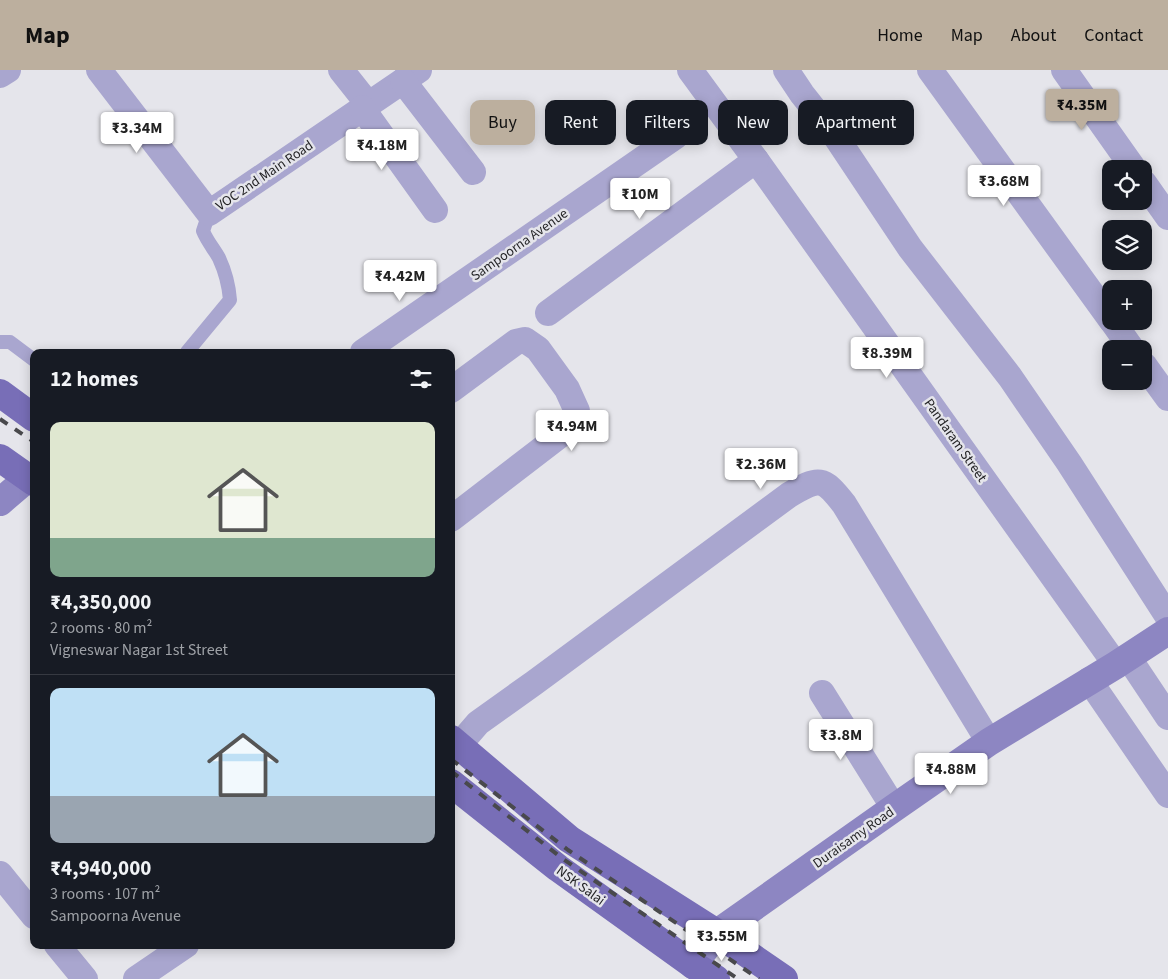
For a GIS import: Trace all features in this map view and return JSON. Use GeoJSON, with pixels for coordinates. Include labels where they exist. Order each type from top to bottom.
{"type":"FeatureCollection","features":[{"type":"Feature","properties":{"kind":"main road"},"geometry":{"type":"LineString","coordinates":[[0,393],[30,415]]}},
{"type":"Feature","properties":{"kind":"main road"},"geometry":{"type":"LineString","coordinates":[[0,458],[30,479]]}},
{"type":"Feature","properties":{"kind":"main road"},"geometry":{"type":"LineString","coordinates":[[455,742],[570,839],[717,933],[784,979]]}},
{"type":"Feature","properties":{"kind":"main road","name":"NSK Salai"},"geometry":{"type":"LineString","coordinates":[[455,786],[558,868],[692,965],[716,979]]}},
{"type":"Feature","properties":{"kind":"street"},"geometry":{"type":"LineString","coordinates":[[0,75],[8,70]]}},
{"type":"Feature","properties":{"kind":"street"},"geometry":{"type":"LineString","coordinates":[[98,70],[209,213]]}},
{"type":"Feature","properties":{"kind":"street"},"geometry":{"type":"LineString","coordinates":[[341,70],[435,210]]}},
{"type":"Feature","properties":{"kind":"street","name":"Pandaram Street"},"geometry":{"type":"LineString","coordinates":[[690,70],[1122,661],[1168,717]]}},
{"type":"Feature","properties":{"kind":"street"},"geometry":{"type":"LineString","coordinates":[[786,70],[802,94],[836,137],[910,248],[1010,377],[1069,463],[1168,617]]}},
{"type":"Feature","properties":{"kind":"street"},"geometry":{"type":"LineString","coordinates":[[930,70],[1102,306]]}},
{"type":"Feature","properties":{"kind":"street"},"geometry":{"type":"LineString","coordinates":[[1064,70],[1128,160]]}},
{"type":"Feature","properties":{"kind":"street"},"geometry":{"type":"LineString","coordinates":[[411,75],[473,172]]}},
{"type":"Feature","properties":{"kind":"street","name":"VOC 2nd Main Road"},"geometry":{"type":"LineString","coordinates":[[209,213],[411,75]]}},
{"type":"Feature","properties":{"kind":"street","name":"Sampoorna Avenue"},"geometry":{"type":"LineString","coordinates":[[367,349],[663,145]]}},
{"type":"Feature","properties":{"kind":"street"},"geometry":{"type":"LineString","coordinates":[[548,313],[756,160]]}},
{"type":"Feature","properties":{"kind":"street"},"geometry":{"type":"LineString","coordinates":[[1152,194],[1168,217]]}},
{"type":"Feature","properties":{"kind":"street"},"geometry":{"type":"LineString","coordinates":[[455,387],[516,342],[525,340],[538,349],[567,389],[576,411],[576,423],[455,516]]}},
{"type":"Feature","properties":{"kind":"street"},"geometry":{"type":"LineString","coordinates":[[1152,375],[1168,398]]}},
{"type":"Feature","properties":{"kind":"street"},"geometry":{"type":"LineString","coordinates":[[0,502],[30,481]]}},
{"type":"Feature","properties":{"kind":"street"},"geometry":{"type":"LineString","coordinates":[[455,742],[478,723],[789,495],[811,483],[822,483],[832,489],[844,504],[989,742]]}},
{"type":"Feature","properties":{"kind":"street","name":"Duraisamy Road"},"geometry":{"type":"LineString","coordinates":[[692,965],[717,933],[894,808],[989,742],[1168,631]]}},
{"type":"Feature","properties":{"kind":"street"},"geometry":{"type":"LineString","coordinates":[[1089,680],[1168,795]]}},
{"type":"Feature","properties":{"kind":"street"},"geometry":{"type":"LineString","coordinates":[[822,693],[894,808]]}},
{"type":"Feature","properties":{"kind":"street"},"geometry":{"type":"LineString","coordinates":[[0,874],[30,911]]}},
{"type":"Feature","properties":{"kind":"street"},"geometry":{"type":"LineString","coordinates":[[60,949],[81,978]]}},
{"type":"Feature","properties":{"kind":"street"},"geometry":{"type":"LineString","coordinates":[[136,979],[180,949]]}},
{"type":"Feature","properties":{"kind":"lane"},"geometry":{"type":"LineString","coordinates":[[189,349],[230,300],[224,270],[203,231],[209,213]]}},
{"type":"Feature","properties":{"kind":"lane"},"geometry":{"type":"LineString","coordinates":[[0,342],[10,342],[30,357]]}},
{"type":"Feature","properties":{"kind":"railway"},"geometry":{"type":"LineString","coordinates":[[0,419],[30,439]]}},
{"type":"Feature","properties":{"kind":"railway"},"geometry":{"type":"LineString","coordinates":[[455,762],[568,850],[759,979]]}},
{"type":"Feature","properties":{"kind":"railway"},"geometry":{"type":"LineString","coordinates":[[455,774],[563,859],[738,979]]}}]}
